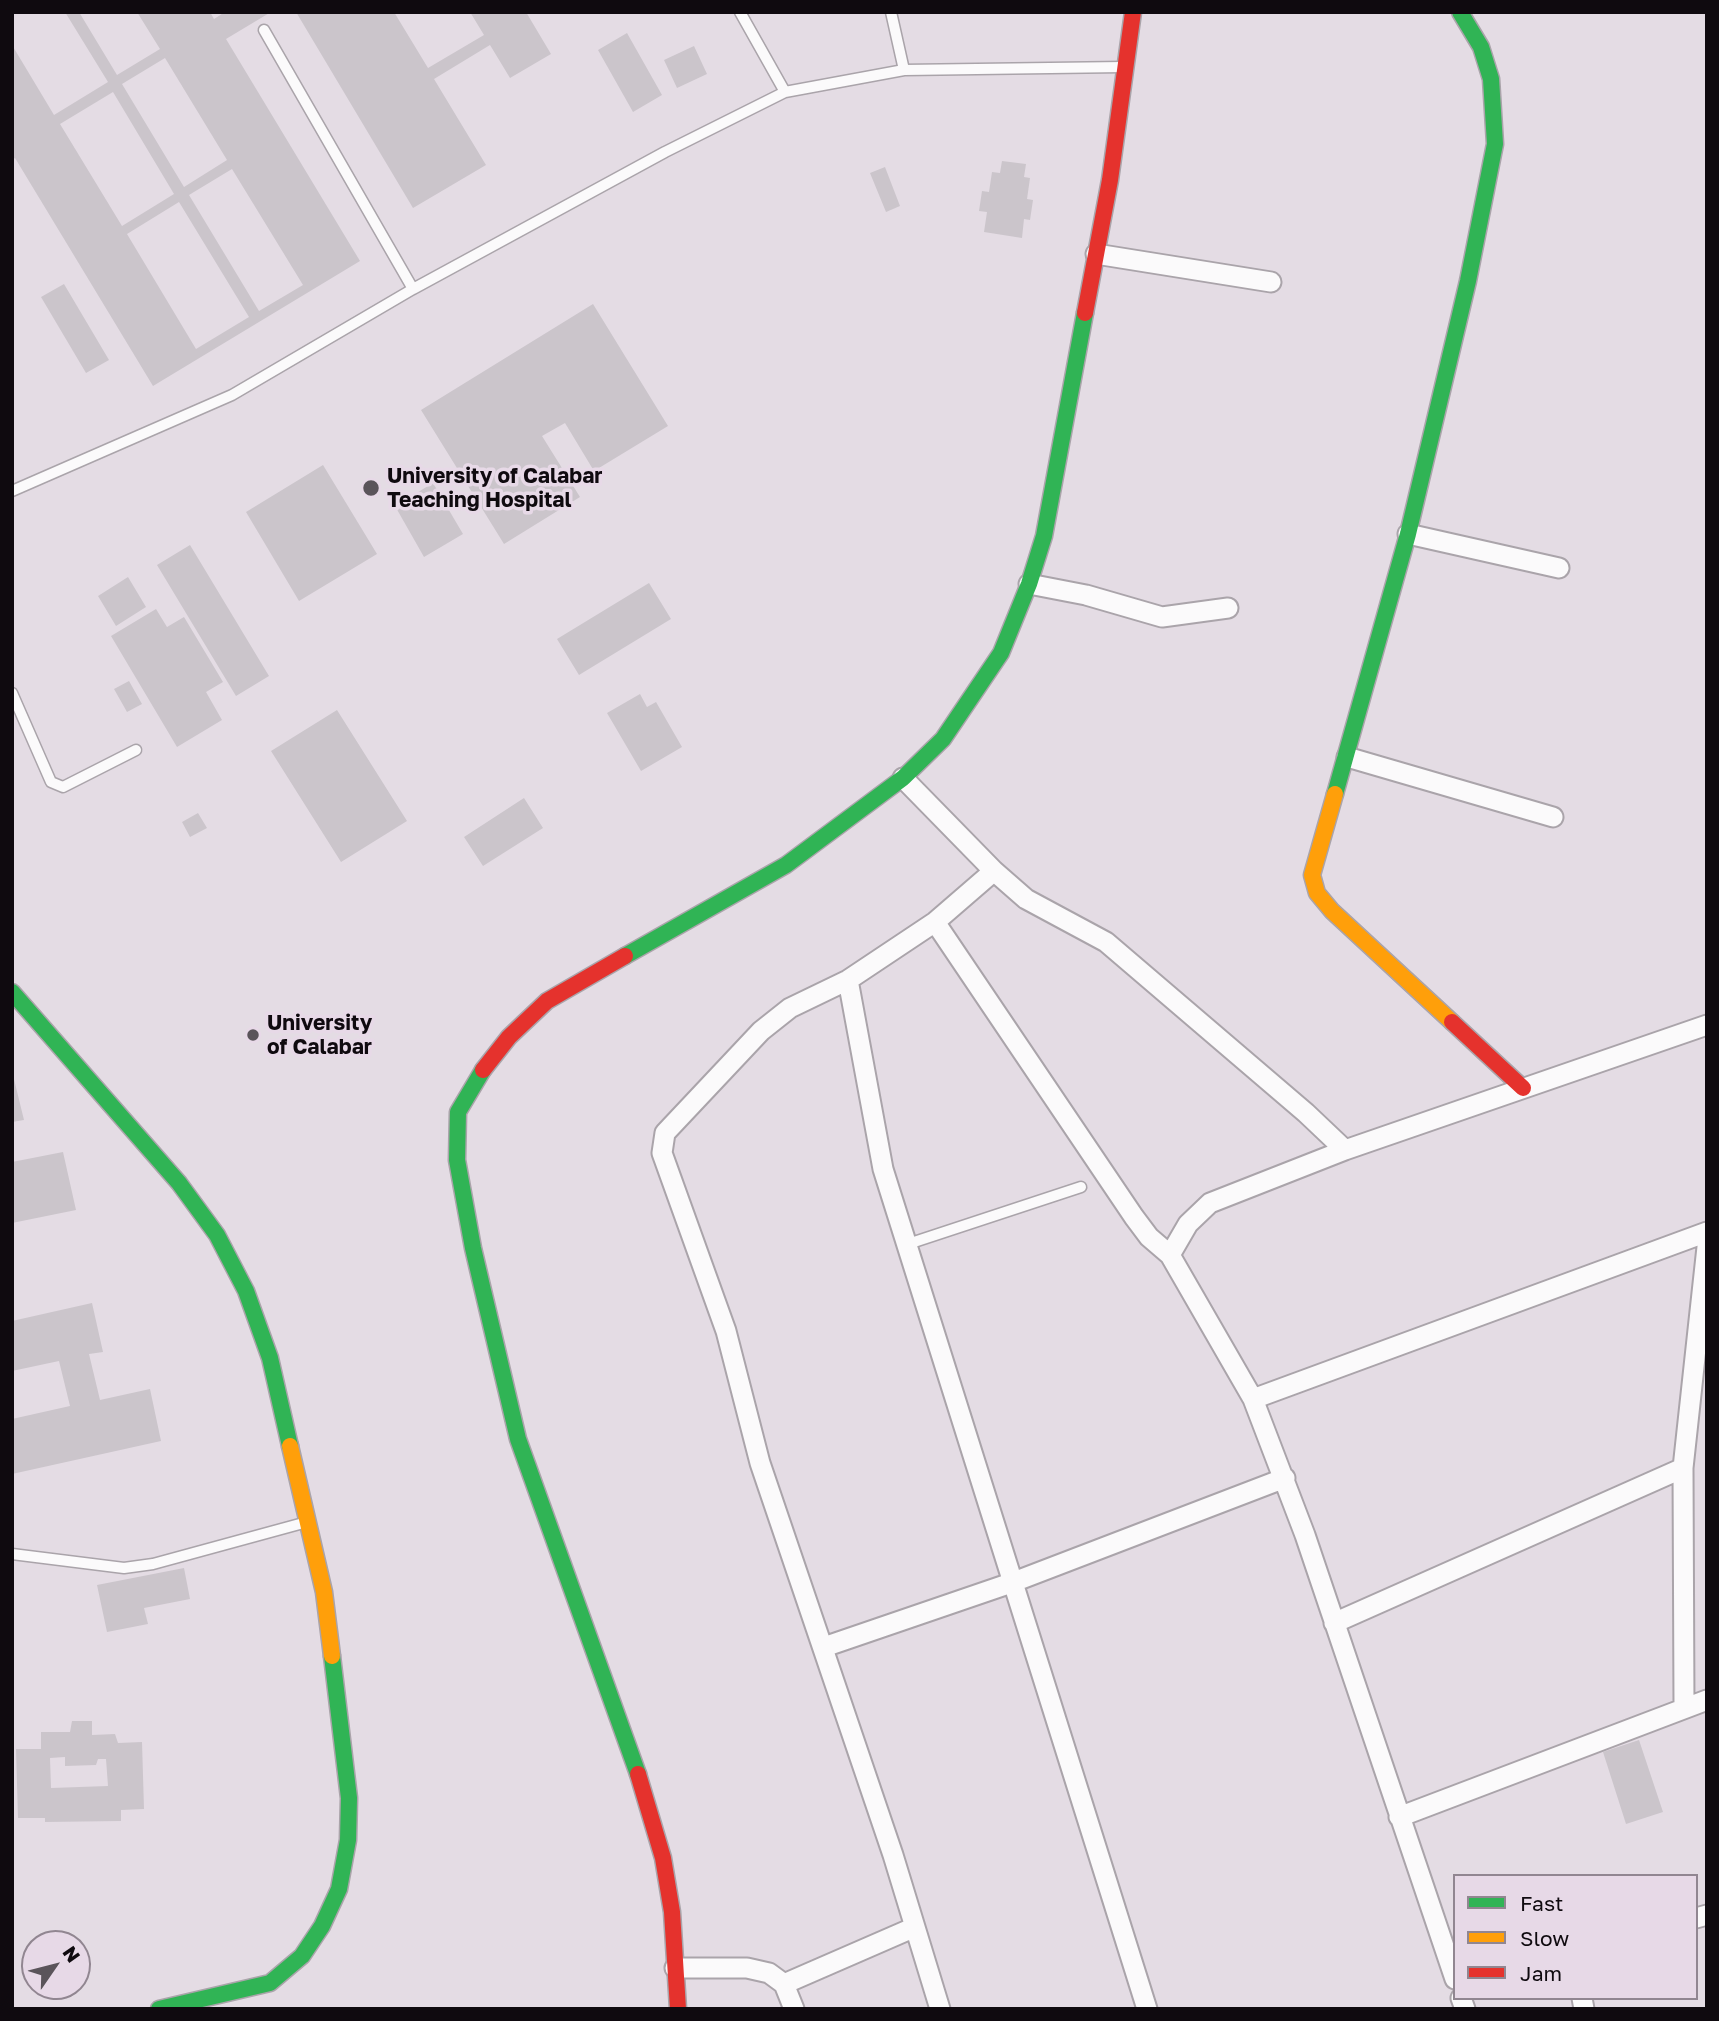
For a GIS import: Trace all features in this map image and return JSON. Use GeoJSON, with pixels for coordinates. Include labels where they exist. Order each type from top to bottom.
{"type":"FeatureCollection","features":[{"type":"Feature","properties":{"kind":"street"},"geometry":{"type":"LineString","coordinates":[[678,2009],[670,1898],[650,1808],[518,1439],[473,1248],[457,1160],[458,1112],[477,1078],[509,1037],[547,1001],[786,865],[903,778],[943,739],[1001,653],[1029,584],[1044,536],[1096,254],[1133,12]]}},
{"type":"Feature","properties":{"kind":"street"},"geometry":{"type":"LineString","coordinates":[[1460,12],[1481,47],[1491,79],[1495,144],[1468,281],[1408,534],[1312,875],[1317,893],[1523,1088]]}},
{"type":"Feature","properties":{"kind":"street"},"geometry":{"type":"LineString","coordinates":[[1096,254],[1271,282]]}},
{"type":"Feature","properties":{"kind":"street"},"geometry":{"type":"LineString","coordinates":[[1408,534],[1559,568]]}},
{"type":"Feature","properties":{"kind":"street"},"geometry":{"type":"LineString","coordinates":[[1029,584],[1086,595],[1162,617],[1228,608]]}},
{"type":"Feature","properties":{"kind":"street"},"geometry":{"type":"LineString","coordinates":[[1347,757],[1553,817]]}},
{"type":"Feature","properties":{"kind":"street"},"geometry":{"type":"LineString","coordinates":[[903,778],[993,871],[1026,899],[1106,942],[1296,1104],[1345,1150]]}},
{"type":"Feature","properties":{"kind":"street"},"geometry":{"type":"LineString","coordinates":[[940,2009],[824,1647],[760,1463],[726,1331],[662,1153],[665,1133],[761,1031],[790,1007],[848,981],[935,922],[993,871]]}},
{"type":"Feature","properties":{"kind":"street"},"geometry":{"type":"LineString","coordinates":[[935,922],[1149,1237],[1170,1255],[1254,1399],[1285,1478],[1453,1973]]}},
{"type":"Feature","properties":{"kind":"street"},"geometry":{"type":"LineString","coordinates":[[848,981],[883,1169],[1147,2009]]}},
{"type":"Feature","properties":{"kind":"street"},"geometry":{"type":"LineString","coordinates":[[12,992],[179,1183],[217,1235],[247,1290],[270,1358],[324,1592],[349,1798],[348,1840],[339,1889],[322,1926],[302,1956],[270,1983],[242,1992],[159,2009]]}},
{"type":"Feature","properties":{"kind":"street"},"geometry":{"type":"LineString","coordinates":[[1170,1255],[1188,1224],[1210,1203],[1345,1150],[1707,1025]]}},
{"type":"Feature","properties":{"kind":"street"},"geometry":{"type":"LineString","coordinates":[[1254,1399],[1707,1232]]}},
{"type":"Feature","properties":{"kind":"street"},"geometry":{"type":"LineString","coordinates":[[1684,1707],[1683,1468],[1707,1247]]}},
{"type":"Feature","properties":{"kind":"street"},"geometry":{"type":"LineString","coordinates":[[1334,1623],[1683,1468]]}},
{"type":"Feature","properties":{"kind":"street"},"geometry":{"type":"LineString","coordinates":[[824,1647],[1011,1583],[1285,1478]]}},
{"type":"Feature","properties":{"kind":"street"},"geometry":{"type":"LineString","coordinates":[[1399,1817],[1707,1700]]}},
{"type":"Feature","properties":{"kind":"street"},"geometry":{"type":"LineString","coordinates":[[784,1984],[915,1927]]}},
{"type":"Feature","properties":{"kind":"street"},"geometry":{"type":"LineString","coordinates":[[676,1968],[747,1968],[769,1973],[784,1984],[794,2009]]}},
{"type":"Feature","properties":{"kind":"lane"},"geometry":{"type":"LineString","coordinates":[[740,12],[785,92]]}},
{"type":"Feature","properties":{"kind":"lane"},"geometry":{"type":"LineString","coordinates":[[891,12],[904,70]]}},
{"type":"Feature","properties":{"kind":"lane"},"geometry":{"type":"LineString","coordinates":[[264,30],[413,289]]}},
{"type":"Feature","properties":{"kind":"lane"},"geometry":{"type":"LineString","coordinates":[[12,491],[232,395],[413,289],[665,152],[785,92],[904,70],[1126,67]]}},
{"type":"Feature","properties":{"kind":"lane"},"geometry":{"type":"LineString","coordinates":[[12,692],[51,782],[63,787],[136,750]]}},
{"type":"Feature","properties":{"kind":"lane"},"geometry":{"type":"LineString","coordinates":[[908,1244],[1081,1186]]}},
{"type":"Feature","properties":{"kind":"lane"},"geometry":{"type":"LineString","coordinates":[[12,1554],[124,1568],[153,1564],[307,1521]]}},
{"type":"Feature","properties":{"kind":"building"},"geometry":{"type":"Polygon","coordinates":[[[65,12],[79,12],[117,75],[160,49],[137,12],[210,12],[214,19],[225,12],[271,12],[226,39],[360,261],[153,386],[15,158],[12,160],[12,45],[54,115],[108,82],[65,12]],[[165,58],[122,84],[184,187],[227,160],[165,58]],[[113,92],[60,124],[122,226],[174,194],[113,92]],[[232,169],[189,195],[259,311],[303,285],[232,169]],[[179,202],[127,234],[196,349],[249,317],[179,202]]]}},
{"type":"Feature","properties":{"kind":"building"},"geometry":{"type":"Polygon","coordinates":[[[296,12],[394,12],[428,68],[484,35],[470,12],[526,12],[551,54],[510,78],[490,45],[434,79],[486,165],[413,208],[296,12]]]}},
{"type":"Feature","properties":{"kind":"building"},"geometry":{"type":"Polygon","coordinates":[[[627,33],[662,95],[633,112],[598,50],[627,33]]]}},
{"type":"Feature","properties":{"kind":"building"},"geometry":{"type":"Polygon","coordinates":[[[694,46],[707,74],[677,88],[664,60],[694,46]]]}},
{"type":"Feature","properties":{"kind":"building"},"geometry":{"type":"Polygon","coordinates":[[[1002,161],[1026,164],[1024,177],[1030,178],[1027,199],[1033,200],[1030,220],[1024,219],[1022,238],[984,232],[987,212],[979,211],[982,191],[989,192],[992,172],[1000,173],[1002,161]]]}},
{"type":"Feature","properties":{"kind":"building"},"geometry":{"type":"Polygon","coordinates":[[[885,167],[900,206],[886,212],[870,173],[885,167]]]}},
{"type":"Feature","properties":{"kind":"building"},"geometry":{"type":"Polygon","coordinates":[[[64,284],[109,360],[86,373],[41,297],[64,284]]]}},
{"type":"Feature","properties":{"kind":"building"},"geometry":{"type":"Polygon","coordinates":[[[593,304],[668,426],[594,471],[565,423],[542,436],[580,497],[504,544],[421,410],[593,304]]]}},
{"type":"Feature","properties":{"kind":"building"},"geometry":{"type":"Polygon","coordinates":[[[323,465],[377,554],[299,601],[246,512],[323,465]]]}},
{"type":"Feature","properties":{"kind":"building"},"geometry":{"type":"Polygon","coordinates":[[[433,483],[463,534],[424,557],[395,506],[433,483]]]}},
{"type":"Feature","properties":{"kind":"building"},"geometry":{"type":"Polygon","coordinates":[[[190,545],[269,676],[236,696],[157,565],[190,545]]]}},
{"type":"Feature","properties":{"kind":"building"},"geometry":{"type":"Polygon","coordinates":[[[128,577],[146,607],[116,626],[98,596],[128,577]]]}},
{"type":"Feature","properties":{"kind":"building"},"geometry":{"type":"Polygon","coordinates":[[[649,583],[671,619],[579,675],[557,639],[649,583]]]}},
{"type":"Feature","properties":{"kind":"building"},"geometry":{"type":"Polygon","coordinates":[[[156,609],[167,627],[184,617],[223,682],[206,692],[222,720],[177,747],[111,636],[156,609]]]}},
{"type":"Feature","properties":{"kind":"building"},"geometry":{"type":"Polygon","coordinates":[[[129,681],[142,704],[127,712],[114,689],[129,681]]]}},
{"type":"Feature","properties":{"kind":"building"},"geometry":{"type":"Polygon","coordinates":[[[640,694],[647,707],[656,702],[682,747],[641,771],[607,713],[640,694]]]}},
{"type":"Feature","properties":{"kind":"building"},"geometry":{"type":"Polygon","coordinates":[[[337,710],[407,821],[341,862],[271,751],[337,710]]]}},
{"type":"Feature","properties":{"kind":"building"},"geometry":{"type":"Polygon","coordinates":[[[524,798],[543,828],[483,866],[464,837],[524,798]]]}},
{"type":"Feature","properties":{"kind":"building"},"geometry":{"type":"Polygon","coordinates":[[[198,813],[207,828],[190,837],[182,822],[198,813]]]}},
{"type":"Feature","properties":{"kind":"building"},"geometry":{"type":"Polygon","coordinates":[[[12,1071],[24,1120],[12,1122],[12,1071]]]}},
{"type":"Feature","properties":{"kind":"building"},"geometry":{"type":"Polygon","coordinates":[[[63,1152],[76,1210],[12,1223],[12,1162],[63,1152]]]}},
{"type":"Feature","properties":{"kind":"building"},"geometry":{"type":"Polygon","coordinates":[[[92,1303],[103,1352],[89,1354],[100,1400],[150,1389],[161,1441],[12,1474],[12,1419],[70,1406],[59,1361],[12,1371],[12,1321],[92,1303]]]}},
{"type":"Feature","properties":{"kind":"building"},"geometry":{"type":"Polygon","coordinates":[[[184,1568],[190,1599],[144,1608],[148,1624],[107,1632],[97,1585],[184,1568]]]}},
{"type":"Feature","properties":{"kind":"building"},"geometry":{"type":"Polygon","coordinates":[[[72,1721],[92,1721],[92,1735],[115,1734],[118,1743],[142,1742],[144,1809],[121,1810],[121,1821],[45,1822],[45,1818],[18,1818],[16,1749],[41,1749],[41,1732],[70,1732],[72,1721]],[[65,1757],[50,1758],[51,1788],[108,1786],[106,1759],[98,1759],[96,1765],[65,1766],[65,1757]]]}},
{"type":"Feature","properties":{"kind":"building"},"geometry":{"type":"Polygon","coordinates":[[[1639,1740],[1663,1812],[1626,1824],[1603,1752],[1639,1740]]]}},
{"type":"Feature","properties":{"kind":"traffic: fast"},"geometry":{"type":"LineString","coordinates":[[1335,794],[1408,534],[1468,281],[1495,144],[1491,79],[1481,47],[1460,12]]}},
{"type":"Feature","properties":{"kind":"traffic: fast"},"geometry":{"type":"LineString","coordinates":[[625,956],[786,865],[903,778],[943,739],[1001,653],[1029,584],[1044,536],[1085,313]]}},
{"type":"Feature","properties":{"kind":"traffic: fast"},"geometry":{"type":"LineString","coordinates":[[12,992],[179,1183],[217,1235],[246,1291],[270,1358],[290,1446]]}},
{"type":"Feature","properties":{"kind":"traffic: fast"},"geometry":{"type":"LineString","coordinates":[[483,1070],[458,1112],[457,1160],[473,1248],[518,1439],[638,1774]]}},
{"type":"Feature","properties":{"kind":"traffic: fast"},"geometry":{"type":"LineString","coordinates":[[159,2009],[270,1983],[302,1956],[322,1926],[339,1889],[348,1840],[349,1798],[332,1656]]}},
{"type":"Feature","properties":{"kind":"traffic: slow"},"geometry":{"type":"LineString","coordinates":[[1335,794],[1312,875],[1317,893],[1332,911],[1452,1022]]}},
{"type":"Feature","properties":{"kind":"traffic: slow"},"geometry":{"type":"LineString","coordinates":[[290,1446],[324,1592],[332,1656]]}},
{"type":"Feature","properties":{"kind":"traffic: jam"},"geometry":{"type":"LineString","coordinates":[[1085,313],[1110,180],[1133,12]]}},
{"type":"Feature","properties":{"kind":"traffic: jam"},"geometry":{"type":"LineString","coordinates":[[483,1070],[509,1037],[547,1001],[625,956]]}},
{"type":"Feature","properties":{"kind":"traffic: jam"},"geometry":{"type":"LineString","coordinates":[[1452,1022],[1523,1088]]}},
{"type":"Feature","properties":{"kind":"traffic: jam"},"geometry":{"type":"LineString","coordinates":[[638,1774],[663,1858],[672,1912],[678,2009]]}},
{"type":"Feature","properties":{"kind":"place","name":"University of Calabar Teaching Hospital"},"geometry":{"type":"Point","coordinates":[371,488]}},
{"type":"Feature","properties":{"kind":"place","name":"University of Calabar"},"geometry":{"type":"Point","coordinates":[253,1035]}}]}
